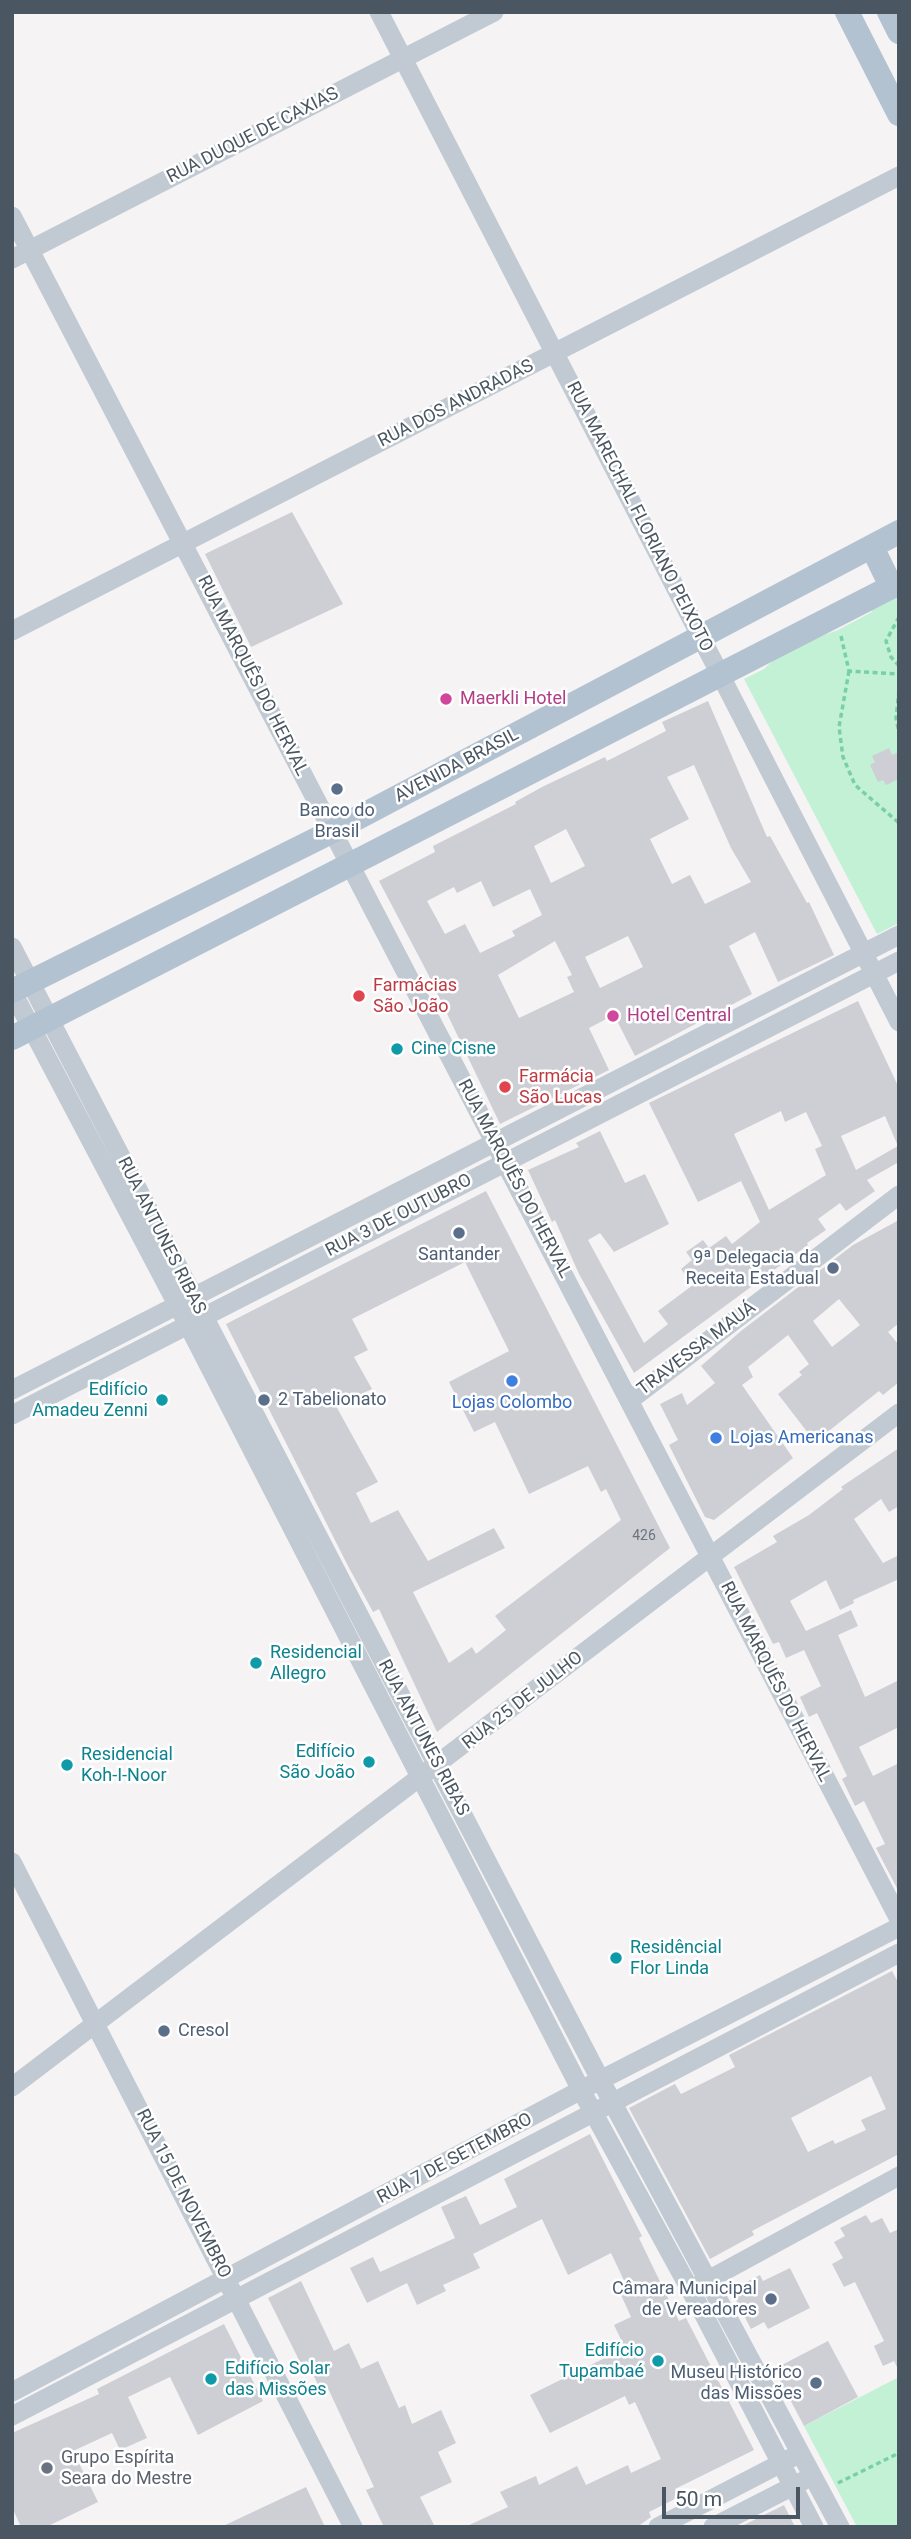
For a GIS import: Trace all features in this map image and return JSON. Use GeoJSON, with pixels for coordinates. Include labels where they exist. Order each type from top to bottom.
{"type":"FeatureCollection","features":[{"type":"Feature","properties":{"kind":"main road"},"geometry":{"type":"LineString","coordinates":[[847,12],[899,114]]}},
{"type":"Feature","properties":{"kind":"main road"},"geometry":{"type":"LineString","coordinates":[[888,12],[899,32]]}},
{"type":"Feature","properties":{"kind":"main road","name":"AVENIDA BRASIL"},"geometry":{"type":"LineString","coordinates":[[18,988],[333,831],[899,533]]}},
{"type":"Feature","properties":{"kind":"main road"},"geometry":{"type":"LineString","coordinates":[[31,1029],[895,584],[872,547]]}},
{"type":"Feature","properties":{"kind":"street","name":"RUA MARECHAL FLORIANO PEIXOTO"},"geometry":{"type":"LineString","coordinates":[[379,12],[899,1023]]}},
{"type":"Feature","properties":{"kind":"street","name":"RUA DUQUE DE CAXIAS"},"geometry":{"type":"LineString","coordinates":[[21,255],[494,12]]}},
{"type":"Feature","properties":{"kind":"street","name":"RUA DOS ANDRADAS"},"geometry":{"type":"LineString","coordinates":[[12,631],[899,176]]}},
{"type":"Feature","properties":{"kind":"street","name":"RUA MARQUÊS DO HERVAL"},"geometry":{"type":"LineString","coordinates":[[12,216],[21,255],[184,544],[899,1919]]}},
{"type":"Feature","properties":{"kind":"street","name":"RUA 3 DE OUTUBRO"},"geometry":{"type":"LineString","coordinates":[[12,1390],[899,936]]}},
{"type":"Feature","properties":{"kind":"street","name":"RUA ANTUNES RIBAS"},"geometry":{"type":"LineString","coordinates":[[12,947],[18,988],[31,1029],[141,1217],[430,1772],[480,1891],[581,2090],[690,2289],[814,2527]]}},
{"type":"Feature","properties":{"kind":"street","name":"RUA 3 DE OUTUBRO"},"geometry":{"type":"LineString","coordinates":[[12,1415],[899,961]]}},
{"type":"Feature","properties":{"kind":"street"},"geometry":{"type":"LineString","coordinates":[[646,1065],[655,1084]]}},
{"type":"Feature","properties":{"kind":"street","name":"TRAVESSA MAUÁ"},"geometry":{"type":"LineString","coordinates":[[629,1401],[899,1195]]}},
{"type":"Feature","properties":{"kind":"street","name":"RUA 25 DE JULHO"},"geometry":{"type":"LineString","coordinates":[[12,2087],[899,1413]]}},
{"type":"Feature","properties":{"kind":"street","name":"RUA ANTUNES RIBAS"},"geometry":{"type":"LineString","coordinates":[[430,1772],[500,1881],[601,2081],[840,2527]]}},
{"type":"Feature","properties":{"kind":"street","name":"RUA 15 DE NOVEMBRO"},"geometry":{"type":"LineString","coordinates":[[12,1862],[353,2527]]}},
{"type":"Feature","properties":{"kind":"street"},"geometry":{"type":"LineString","coordinates":[[480,1891],[500,1881]]}},
{"type":"Feature","properties":{"kind":"street","name":"RUA 7 DE SETEMBRO"},"geometry":{"type":"LineString","coordinates":[[12,2392],[418,2179],[581,2090],[899,1927]]}},
{"type":"Feature","properties":{"kind":"street","name":"RUA 7 DE SETEMBRO"},"geometry":{"type":"LineString","coordinates":[[13,2412],[237,2299],[899,1953]]}},
{"type":"Feature","properties":{"kind":"street"},"geometry":{"type":"LineString","coordinates":[[744,2008],[755,2028]]}},
{"type":"Feature","properties":{"kind":"street"},"geometry":{"type":"LineString","coordinates":[[690,2289],[899,2176]]}},
{"type":"Feature","properties":{"kind":"street"},"geometry":{"type":"LineString","coordinates":[[418,2179],[430,2199]]}},
{"type":"Feature","properties":{"kind":"street"},"geometry":{"type":"LineString","coordinates":[[727,2360],[746,2350]]}},
{"type":"Feature","properties":{"kind":"street"},"geometry":{"type":"LineString","coordinates":[[658,2527],[802,2453]]}},
{"type":"Feature","properties":{"kind":"street"},"geometry":{"type":"LineString","coordinates":[[713,2527],[793,2486],[818,2483]]}},
{"type":"Feature","properties":{"kind":"path"},"geometry":{"type":"LineString","coordinates":[[836,615],[849,671],[839,727],[843,757],[855,785],[899,823]]}},
{"type":"Feature","properties":{"kind":"path"},"geometry":{"type":"LineString","coordinates":[[899,617],[886,641],[891,657],[899,666]]}},
{"type":"Feature","properties":{"kind":"path"},"geometry":{"type":"LineString","coordinates":[[849,671],[899,674]]}},
{"type":"Feature","properties":{"kind":"path"},"geometry":{"type":"LineString","coordinates":[[899,690],[896,718],[899,733]]}},
{"type":"Feature","properties":{"kind":"path"},"geometry":{"type":"LineString","coordinates":[[818,2483],[899,2453]]}},
{"type":"Feature","properties":{"kind":"green space"},"geometry":{"type":"Polygon","coordinates":[[[899,592],[899,923],[877,934],[744,679],[764,669],[785,649],[838,630],[872,612],[869,605],[899,592]]]}},
{"type":"Feature","properties":{"kind":"green space"},"geometry":{"type":"Polygon","coordinates":[[[899,2377],[899,2527],[857,2527],[804,2426],[899,2377]]]}},
{"type":"Feature","properties":{"kind":"building"},"geometry":{"type":"Polygon","coordinates":[[[292,512],[343,604],[251,647],[205,554],[292,512]]]}},
{"type":"Feature","properties":{"kind":"building"},"geometry":{"type":"Polygon","coordinates":[[[708,701],[767,837],[770,836],[807,903],[809,902],[834,955],[778,982],[755,932],[729,946],[752,994],[635,1056],[614,1015],[589,1028],[609,1070],[500,1124],[427,972],[379,881],[435,852],[433,846],[516,804],[515,802],[542,787],[605,757],[607,761],[666,731],[662,722],[708,701]],[[694,765],[667,777],[689,819],[650,839],[672,884],[690,875],[705,904],[751,882],[731,848],[694,765]],[[566,829],[534,846],[551,883],[585,866],[566,829]],[[481,881],[457,893],[454,887],[427,901],[445,934],[465,924],[480,953],[515,936],[512,931],[542,915],[530,889],[493,907],[481,881]],[[628,936],[585,957],[600,988],[643,967],[628,936]],[[555,941],[498,975],[519,1018],[574,992],[567,977],[572,975],[555,941]]]}},
{"type":"Feature","properties":{"kind":"building"},"geometry":{"type":"Polygon","coordinates":[[[889,748],[892,755],[899,752],[899,779],[886,785],[883,780],[878,782],[870,765],[875,762],[872,756],[889,748]]]}},
{"type":"Feature","properties":{"kind":"building"},"geometry":{"type":"Polygon","coordinates":[[[858,1001],[899,1088],[899,1162],[867,1180],[875,1191],[846,1211],[840,1203],[818,1219],[826,1230],[807,1243],[808,1245],[634,1373],[579,1274],[555,1220],[552,1222],[528,1170],[579,1147],[576,1143],[600,1131],[625,1183],[645,1174],[669,1224],[614,1252],[600,1233],[588,1240],[644,1343],[668,1324],[658,1311],[693,1285],[681,1269],[692,1260],[686,1252],[703,1240],[709,1248],[726,1236],[732,1244],[760,1222],[741,1181],[698,1202],[649,1103],[858,1001]],[[781,1111],[734,1134],[769,1210],[826,1175],[815,1149],[822,1146],[806,1112],[785,1122],[781,1111]],[[885,1116],[841,1136],[856,1170],[898,1146],[885,1116]]]}},
{"type":"Feature","properties":{"kind":"building"},"geometry":{"type":"Polygon","coordinates":[[[486,1191],[670,1548],[437,1732],[379,1609],[373,1612],[348,1566],[226,1324],[486,1191]],[[465,1262],[352,1319],[368,1350],[354,1357],[372,1389],[336,1406],[378,1482],[356,1493],[371,1523],[398,1510],[428,1561],[494,1528],[505,1548],[413,1592],[449,1663],[472,1647],[476,1654],[506,1630],[495,1616],[621,1520],[606,1489],[601,1492],[588,1466],[529,1494],[495,1422],[474,1432],[449,1382],[509,1351],[465,1262]]]}},
{"type":"Feature","properties":{"kind":"building"},"geometry":{"type":"Polygon","coordinates":[[[899,1220],[899,1323],[888,1332],[899,1345],[899,1382],[883,1395],[879,1391],[815,1442],[778,1394],[802,1375],[799,1372],[809,1364],[788,1335],[748,1367],[753,1377],[742,1385],[793,1458],[714,1520],[705,1517],[669,1445],[678,1440],[660,1404],[682,1393],[687,1405],[715,1383],[701,1366],[741,1331],[853,1245],[899,1220]],[[839,1299],[813,1321],[832,1347],[860,1325],[839,1299]]]}},
{"type":"Feature","properties":{"kind":"building"},"geometry":{"type":"Polygon","coordinates":[[[899,1448],[899,1506],[889,1512],[881,1499],[854,1519],[883,1563],[899,1555],[899,1579],[853,1600],[854,1603],[840,1610],[826,1580],[790,1601],[806,1631],[851,1610],[858,1626],[838,1635],[865,1697],[899,1680],[899,1727],[859,1747],[873,1776],[899,1763],[899,1892],[876,1848],[885,1844],[864,1801],[855,1806],[842,1779],[847,1776],[817,1713],[809,1717],[800,1697],[821,1686],[804,1650],[786,1658],[779,1642],[773,1644],[734,1567],[777,1542],[773,1536],[809,1515],[843,1489],[841,1487],[899,1448]]]}},
{"type":"Feature","properties":{"kind":"building"},"geometry":{"type":"Polygon","coordinates":[[[892,1971],[899,1984],[899,2154],[752,2231],[754,2235],[710,2259],[629,2108],[675,2084],[681,2094],[735,2067],[729,2055],[892,1971]],[[871,2076],[791,2118],[808,2152],[833,2140],[835,2144],[866,2130],[861,2120],[886,2109],[871,2076]]]}},
{"type":"Feature","properties":{"kind":"building"},"geometry":{"type":"Polygon","coordinates":[[[590,2134],[642,2236],[639,2238],[679,2321],[686,2318],[754,2450],[677,2488],[681,2496],[649,2512],[651,2517],[637,2527],[465,2527],[508,2507],[500,2492],[536,2476],[539,2485],[577,2466],[586,2485],[628,2465],[631,2473],[661,2459],[635,2402],[629,2405],[625,2396],[550,2433],[530,2395],[625,2348],[614,2325],[631,2317],[621,2295],[629,2291],[611,2253],[568,2275],[542,2219],[473,2254],[480,2268],[443,2285],[446,2291],[417,2305],[407,2283],[367,2303],[350,2268],[373,2257],[380,2272],[455,2238],[441,2207],[466,2196],[480,2225],[517,2207],[504,2179],[590,2134]]]}},
{"type":"Feature","properties":{"kind":"building"},"geometry":{"type":"Polygon","coordinates":[[[866,2215],[871,2223],[882,2218],[890,2233],[899,2229],[899,2371],[894,2361],[883,2366],[874,2346],[884,2341],[855,2282],[844,2287],[832,2264],[843,2258],[834,2242],[845,2236],[840,2228],[866,2215]]]}},
{"type":"Feature","properties":{"kind":"building","name":"Câmara Municipal de Vereadores"},"geometry":{"type":"Polygon","coordinates":[[[790,2268],[810,2308],[768,2329],[764,2322],[751,2329],[731,2290],[760,2275],[763,2281],[790,2268]]]}},
{"type":"Feature","properties":{"kind":"building"},"geometry":{"type":"Polygon","coordinates":[[[301,2281],[334,2351],[349,2343],[361,2369],[378,2361],[399,2408],[405,2405],[412,2424],[441,2410],[456,2443],[438,2452],[452,2482],[420,2497],[435,2527],[384,2527],[366,2490],[374,2487],[326,2384],[319,2387],[307,2361],[301,2364],[268,2298],[301,2281]]]}},
{"type":"Feature","properties":{"kind":"building"},"geometry":{"type":"Polygon","coordinates":[[[224,2324],[263,2401],[198,2435],[170,2377],[128,2397],[147,2438],[120,2450],[112,2433],[73,2451],[98,2502],[46,2527],[21,2527],[12,2507],[12,2433],[99,2394],[97,2389],[224,2324]]]}},
{"type":"Feature","properties":{"kind":"building","name":"Museu Histórico das Missões"},"geometry":{"type":"Polygon","coordinates":[[[828,2341],[858,2397],[804,2426],[774,2369],[828,2341]]]}},
{"type":"Feature","properties":{"kind":"building"},"geometry":{"type":"Polygon","coordinates":[[[306,2487],[325,2527],[221,2527],[306,2487]]]}},
{"type":"Feature","properties":{"kind":"building"},"geometry":{"type":"Polygon","coordinates":[[[784,2505],[795,2527],[740,2527],[784,2505]]]}},
{"type":"Feature","properties":{"kind":"place","name":"Maerkli Hotel"},"geometry":{"type":"Point","coordinates":[446,699]}},
{"type":"Feature","properties":{"kind":"place","name":"Banco do Brasil"},"geometry":{"type":"Point","coordinates":[337,789]}},
{"type":"Feature","properties":{"kind":"place","name":"Farmácias São João"},"geometry":{"type":"Point","coordinates":[359,996]}},
{"type":"Feature","properties":{"kind":"place","name":"Hotel Central"},"geometry":{"type":"Point","coordinates":[613,1016]}},
{"type":"Feature","properties":{"kind":"place","name":"Cine Cisne"},"geometry":{"type":"Point","coordinates":[397,1049]}},
{"type":"Feature","properties":{"kind":"place","name":"Farmácia São Lucas"},"geometry":{"type":"Point","coordinates":[505,1087]}},
{"type":"Feature","properties":{"kind":"place","name":"Santander"},"geometry":{"type":"Point","coordinates":[459,1233]}},
{"type":"Feature","properties":{"kind":"place","name":"9ª Delegacia da Receita Estadual"},"geometry":{"type":"Point","coordinates":[833,1268]}},
{"type":"Feature","properties":{"kind":"place","name":"Lojas Colombo"},"geometry":{"type":"Point","coordinates":[512,1381]}},
{"type":"Feature","properties":{"kind":"place","name":"Edifício Amadeu Zenni"},"geometry":{"type":"Point","coordinates":[162,1400]}},
{"type":"Feature","properties":{"kind":"place","name":"2 Tabelionato"},"geometry":{"type":"Point","coordinates":[264,1400]}},
{"type":"Feature","properties":{"kind":"place","name":"Lojas Americanas"},"geometry":{"type":"Point","coordinates":[716,1438]}},
{"type":"Feature","properties":{"kind":"place","name":"Residencial Allegro"},"geometry":{"type":"Point","coordinates":[256,1663]}},
{"type":"Feature","properties":{"kind":"place","name":"Edifício São João"},"geometry":{"type":"Point","coordinates":[369,1762]}},
{"type":"Feature","properties":{"kind":"place","name":"Residencial Koh-I-Noor"},"geometry":{"type":"Point","coordinates":[67,1765]}},
{"type":"Feature","properties":{"kind":"place","name":"Residêncial Flor Linda"},"geometry":{"type":"Point","coordinates":[616,1958]}},
{"type":"Feature","properties":{"kind":"place","name":"Cresol"},"geometry":{"type":"Point","coordinates":[164,2031]}},
{"type":"Feature","properties":{"kind":"place","name":"Câmara Municipal de Vereadores"},"geometry":{"type":"Point","coordinates":[771,2299]}},
{"type":"Feature","properties":{"kind":"place","name":"Edifício Tupambaé"},"geometry":{"type":"Point","coordinates":[658,2361]}},
{"type":"Feature","properties":{"kind":"place","name":"Edifício Solar das Missões"},"geometry":{"type":"Point","coordinates":[211,2379]}},
{"type":"Feature","properties":{"kind":"place","name":"Museu Histórico das Missões"},"geometry":{"type":"Point","coordinates":[816,2383]}},
{"type":"Feature","properties":{"kind":"place","name":"Grupo Espírita Seara do Mestre"},"geometry":{"type":"Point","coordinates":[47,2468]}}]}
